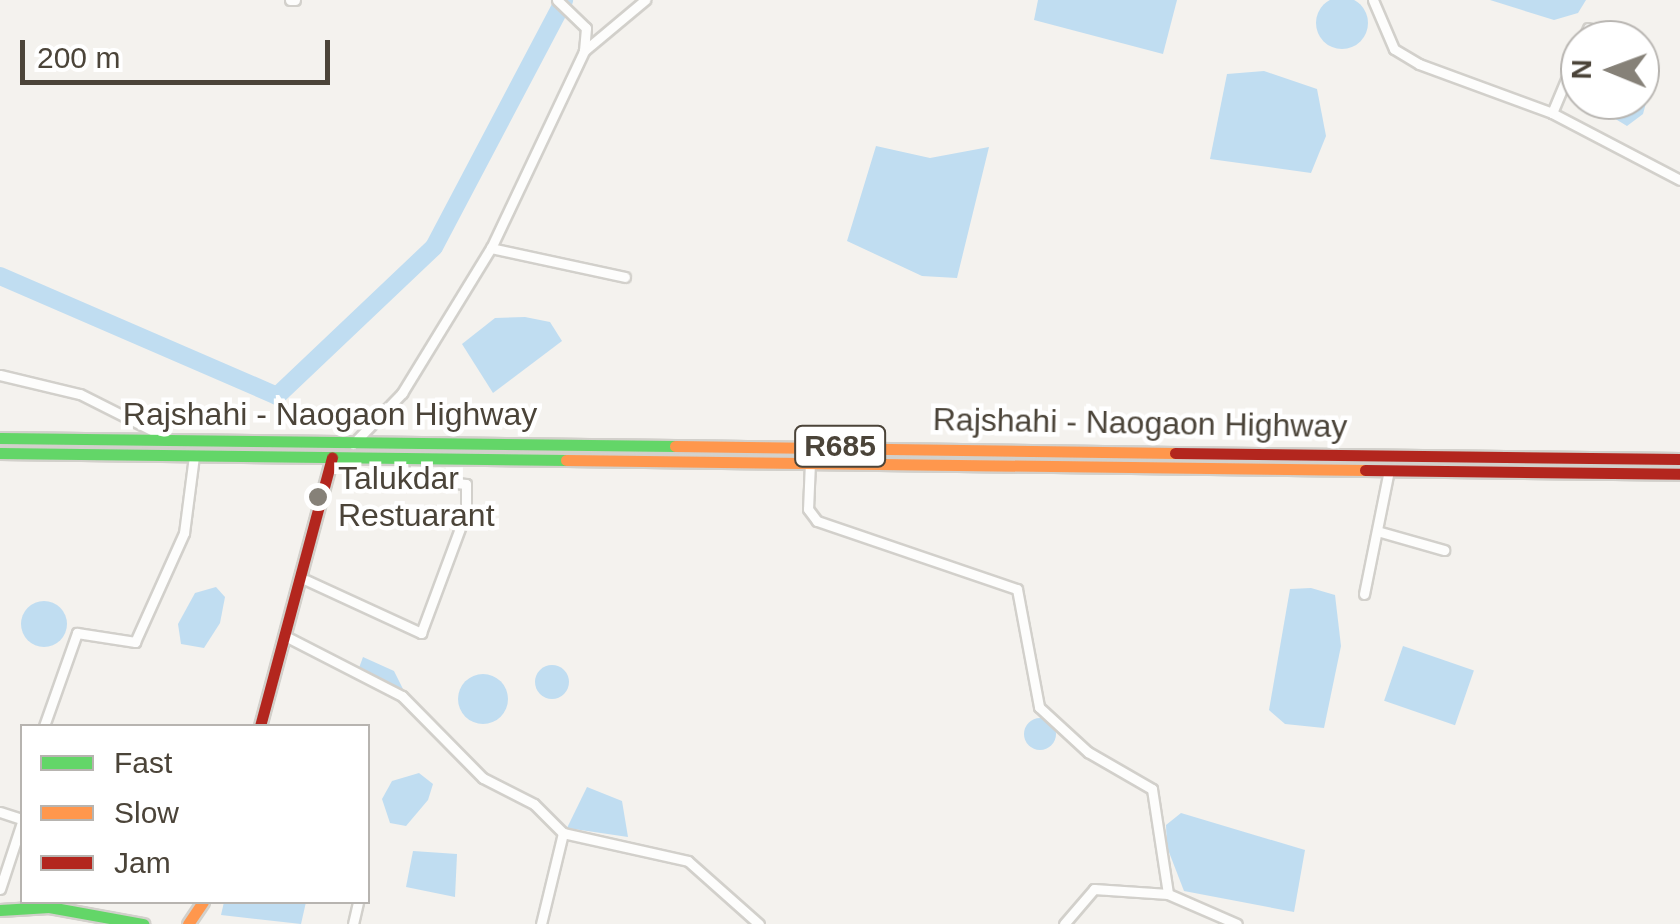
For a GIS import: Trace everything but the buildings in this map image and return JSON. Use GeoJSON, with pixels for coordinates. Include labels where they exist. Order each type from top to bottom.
{"type":"FeatureCollection","features":[{"type":"Feature","properties":{"kind":"main road","name":"Rajshahi - Naogaon Highway"},"geometry":{"type":"LineString","coordinates":[[0,438],[1680,459]]}},
{"type":"Feature","properties":{"kind":"main road"},"geometry":{"type":"LineString","coordinates":[[134,440],[134,455]]}},
{"type":"Feature","properties":{"kind":"main road"},"geometry":{"type":"LineString","coordinates":[[490,443],[491,459]]}},
{"type":"Feature","properties":{"kind":"main road","name":"Rajshahi - Naogaon Highway"},"geometry":{"type":"LineString","coordinates":[[0,453],[1680,474]]}},
{"type":"Feature","properties":{"kind":"main road"},"geometry":{"type":"LineString","coordinates":[[261,724],[306,580],[332,458]]}},
{"type":"Feature","properties":{"kind":"main road"},"geometry":{"type":"LineString","coordinates":[[0,910],[48,907],[143,924]]}},
{"type":"Feature","properties":{"kind":"street"},"geometry":{"type":"LineString","coordinates":[[353,444],[402,393],[491,248],[584,51],[586,28],[557,0]]}},
{"type":"Feature","properties":{"kind":"street"},"geometry":{"type":"LineString","coordinates":[[584,51],[644,0]]}},
{"type":"Feature","properties":{"kind":"street"},"geometry":{"type":"LineString","coordinates":[[1374,0],[1394,49],[1419,64],[1552,112],[1680,180]]}},
{"type":"Feature","properties":{"kind":"street"},"geometry":{"type":"LineString","coordinates":[[1552,112],[1560,94]]}},
{"type":"Feature","properties":{"kind":"street"},"geometry":{"type":"LineString","coordinates":[[491,248],[625,277]]}},
{"type":"Feature","properties":{"kind":"street"},"geometry":{"type":"LineString","coordinates":[[0,375],[80,394],[172,440]]}},
{"type":"Feature","properties":{"kind":"street"},"geometry":{"type":"LineString","coordinates":[[45,724],[77,633],[136,642],[184,533],[194,456]]}},
{"type":"Feature","properties":{"kind":"street"},"geometry":{"type":"LineString","coordinates":[[306,580],[421,633],[466,512],[466,484],[404,478],[403,459]]}},
{"type":"Feature","properties":{"kind":"street"},"geometry":{"type":"LineString","coordinates":[[810,462],[808,510],[817,522],[1017,590],[1026,604],[1030,691],[1088,752],[1152,789],[1168,894]]}},
{"type":"Feature","properties":{"kind":"street"},"geometry":{"type":"LineString","coordinates":[[1364,594],[1389,470]]}},
{"type":"Feature","properties":{"kind":"street"},"geometry":{"type":"LineString","coordinates":[[1378,531],[1444,550]]}},
{"type":"Feature","properties":{"kind":"street"},"geometry":{"type":"LineString","coordinates":[[289,638],[402,696],[483,778],[534,804],[563,833],[688,861],[759,924]]}},
{"type":"Feature","properties":{"kind":"street"},"geometry":{"type":"LineString","coordinates":[[0,890],[20,827]]}},
{"type":"Feature","properties":{"kind":"street"},"geometry":{"type":"LineString","coordinates":[[540,924],[563,833]]}},
{"type":"Feature","properties":{"kind":"street"},"geometry":{"type":"LineString","coordinates":[[1064,924],[1094,888],[1168,894],[1237,924]]}},
{"type":"Feature","properties":{"kind":"water"},"geometry":{"type":"Polygon","coordinates":[[[1332,-1],[1352,-1],[1366,13],[1366,33],[1352,47],[1332,47],[1318,33],[1318,13],[1332,-1]]]}},
{"type":"Feature","properties":{"kind":"water"},"geometry":{"type":"Polygon","coordinates":[[[1038,0],[1177,0],[1163,54],[1034,20],[1038,0]]]}},
{"type":"Feature","properties":{"kind":"water"},"geometry":{"type":"Polygon","coordinates":[[[1490,0],[1586,0],[1578,13],[1554,20],[1490,0]]]}},
{"type":"Feature","properties":{"kind":"water"},"geometry":{"type":"Polygon","coordinates":[[[1264,71],[1317,89],[1326,136],[1311,173],[1210,159],[1227,74],[1264,71]]]}},
{"type":"Feature","properties":{"kind":"water"},"geometry":{"type":"Polygon","coordinates":[[[876,146],[930,158],[989,147],[957,278],[922,276],[847,241],[876,146]]]}},
{"type":"Feature","properties":{"kind":"water"},"geometry":{"type":"Polygon","coordinates":[[[525,317],[550,322],[562,341],[493,393],[462,344],[495,318],[525,317]]]}},
{"type":"Feature","properties":{"kind":"water"},"geometry":{"type":"Polygon","coordinates":[[[216,587],[225,597],[220,623],[204,648],[181,644],[178,624],[195,593],[216,587]]]}},
{"type":"Feature","properties":{"kind":"water"},"geometry":{"type":"Polygon","coordinates":[[[1311,588],[1335,595],[1341,646],[1324,728],[1285,724],[1269,710],[1290,589],[1311,588]]]}},
{"type":"Feature","properties":{"kind":"water"},"geometry":{"type":"Polygon","coordinates":[[[44,601],[61,607],[67,624],[61,641],[44,647],[27,641],[21,624],[27,607],[44,601]]]}},
{"type":"Feature","properties":{"kind":"water"},"geometry":{"type":"Polygon","coordinates":[[[1403,646],[1474,670],[1455,725],[1384,701],[1403,646]]]}},
{"type":"Feature","properties":{"kind":"water"},"geometry":{"type":"Polygon","coordinates":[[[363,657],[394,671],[405,693],[355,679],[363,657]]]}},
{"type":"Feature","properties":{"kind":"water"},"geometry":{"type":"Polygon","coordinates":[[[552,665],[564,670],[569,682],[564,694],[552,699],[540,694],[535,682],[540,670],[552,665]]]}},
{"type":"Feature","properties":{"kind":"water"},"geometry":{"type":"Polygon","coordinates":[[[483,674],[501,681],[508,699],[501,717],[483,724],[465,717],[458,699],[465,681],[483,674]]]}},
{"type":"Feature","properties":{"kind":"water"},"geometry":{"type":"Polygon","coordinates":[[[1040,718],[1051,723],[1056,734],[1051,745],[1040,750],[1029,745],[1024,734],[1029,723],[1040,718]]]}},
{"type":"Feature","properties":{"kind":"water"},"geometry":{"type":"Polygon","coordinates":[[[419,773],[433,784],[428,800],[406,826],[390,823],[382,799],[392,781],[419,773]]]}},
{"type":"Feature","properties":{"kind":"water"},"geometry":{"type":"Polygon","coordinates":[[[587,787],[622,801],[628,837],[567,828],[587,787]]]}},
{"type":"Feature","properties":{"kind":"water"},"geometry":{"type":"Polygon","coordinates":[[[1181,813],[1305,850],[1294,912],[1184,891],[1167,847],[1166,825],[1181,813]]]}},
{"type":"Feature","properties":{"kind":"water"},"geometry":{"type":"Polygon","coordinates":[[[413,851],[457,854],[455,897],[406,887],[413,851]]]}},
{"type":"Feature","properties":{"kind":"water"},"geometry":{"type":"Polygon","coordinates":[[[224,904],[306,904],[301,924],[221,915],[224,904]]]}},
{"type":"Feature","properties":{"kind":"waterway"},"geometry":{"type":"LineString","coordinates":[[0,276],[277,396],[434,247],[564,0]]}},
{"type":"Feature","properties":{"kind":"traffic: fast"},"geometry":{"type":"LineString","coordinates":[[0,438],[675,446]]}},
{"type":"Feature","properties":{"kind":"traffic: fast"},"geometry":{"type":"LineString","coordinates":[[0,453],[566,460]]}},
{"type":"Feature","properties":{"kind":"traffic: fast"},"geometry":{"type":"LineString","coordinates":[[0,910],[49,907],[143,924]]}},
{"type":"Feature","properties":{"kind":"traffic: slow"},"geometry":{"type":"LineString","coordinates":[[675,446],[1175,453]]}},
{"type":"Feature","properties":{"kind":"traffic: slow"},"geometry":{"type":"LineString","coordinates":[[566,460],[1365,470]]}},
{"type":"Feature","properties":{"kind":"traffic: slow"},"geometry":{"type":"LineString","coordinates":[[188,924],[202,904]]}},
{"type":"Feature","properties":{"kind":"traffic: jam"},"geometry":{"type":"LineString","coordinates":[[1175,453],[1680,459]]}},
{"type":"Feature","properties":{"kind":"traffic: jam"},"geometry":{"type":"LineString","coordinates":[[261,724],[332,458]]}},
{"type":"Feature","properties":{"kind":"traffic: jam"},"geometry":{"type":"LineString","coordinates":[[1365,470],[1680,474]]}},
{"type":"Feature","properties":{"kind":"place","name":"Talukdar Restuarant"},"geometry":{"type":"Point","coordinates":[318,497]}}]}
